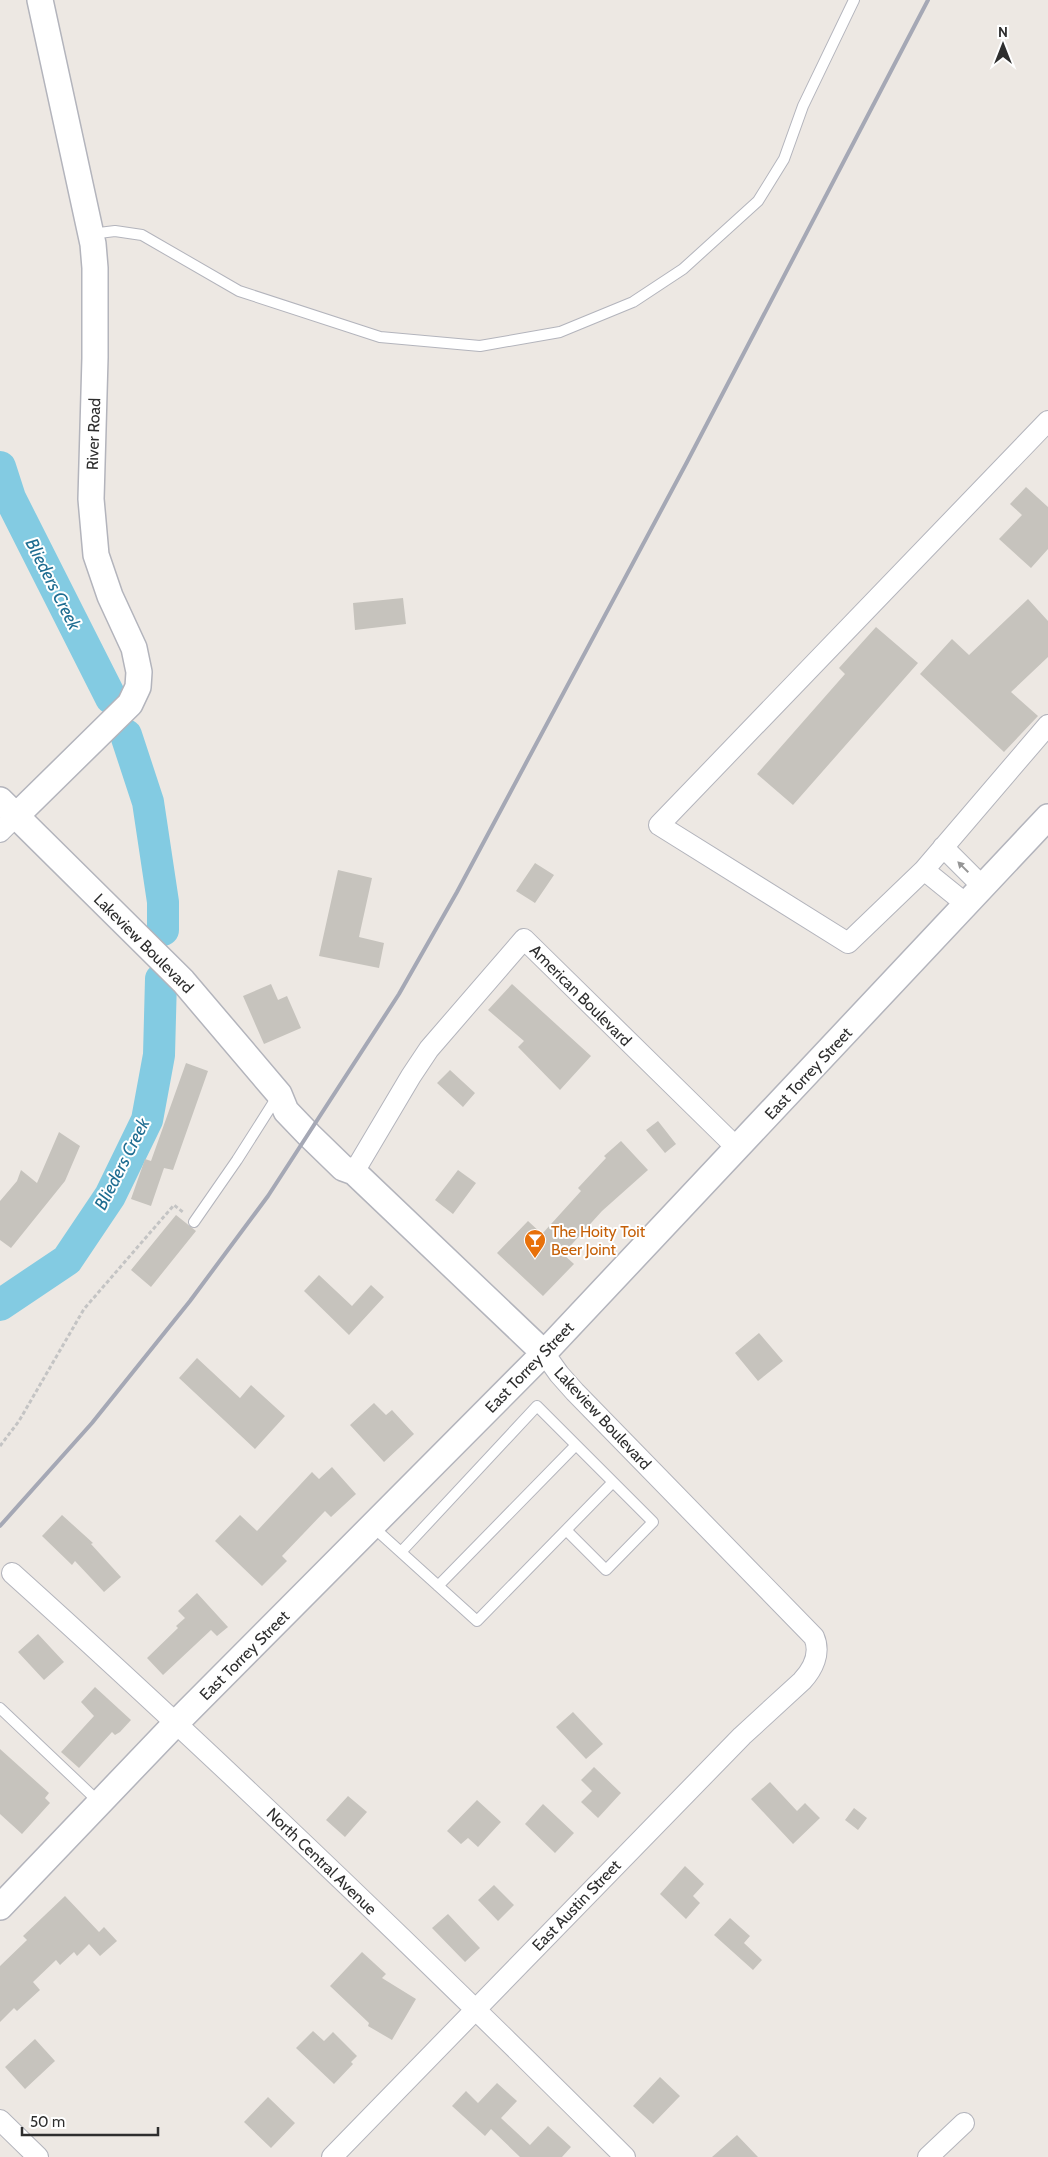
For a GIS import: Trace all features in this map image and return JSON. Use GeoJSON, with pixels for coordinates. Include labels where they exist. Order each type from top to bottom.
{"type":"FeatureCollection","features":[{"type":"Feature","properties":{"kind":"street","name":"River Road"},"geometry":{"type":"LineString","coordinates":[[5,816],[130,704],[138,687],[139,672],[134,648],[110,596],[95,545],[91,498],[95,358],[95,268],[91,234],[40,0]]}},
{"type":"Feature","properties":{"kind":"street"},"geometry":{"type":"LineString","coordinates":[[1048,420],[659,826],[848,943],[924,870],[1048,726]]}},
{"type":"Feature","properties":{"kind":"street","name":"Lakeview Boulevard"},"geometry":{"type":"LineString","coordinates":[[5,816],[183,981],[279,1094],[286,1111],[309,1135],[343,1168],[354,1172],[544,1353],[575,1392],[814,1637],[816,1653]]}},
{"type":"Feature","properties":{"kind":"street","name":"East Torrey Street"},"geometry":{"type":"LineString","coordinates":[[0,1907],[177,1722],[544,1353],[1048,817]]}},
{"type":"Feature","properties":{"kind":"street"},"geometry":{"type":"LineString","coordinates":[[943,848],[974,896]]}},
{"type":"Feature","properties":{"kind":"street"},"geometry":{"type":"LineString","coordinates":[[924,870],[974,896]]}},
{"type":"Feature","properties":{"kind":"street","name":"American Boulevard"},"geometry":{"type":"LineString","coordinates":[[354,1172],[429,1049],[524,939],[737,1148]]}},
{"type":"Feature","properties":{"kind":"street","name":"North Central Avenue"},"geometry":{"type":"LineString","coordinates":[[12,1572],[177,1722],[476,2008],[626,2157]]}},
{"type":"Feature","properties":{"kind":"street","name":"East Austin Street"},"geometry":{"type":"LineString","coordinates":[[332,2157],[742,1736],[802,1682],[810,1673],[816,1653]]}},
{"type":"Feature","properties":{"kind":"street"},"geometry":{"type":"LineString","coordinates":[[0,2120],[38,2157]]}},
{"type":"Feature","properties":{"kind":"street"},"geometry":{"type":"LineString","coordinates":[[928,2157],[964,2123]]}},
{"type":"Feature","properties":{"kind":"lane"},"geometry":{"type":"LineString","coordinates":[[91,234],[115,231],[142,235],[239,291],[380,337],[480,346],[560,332],[633,302],[684,269],[758,201],[784,159],[803,106],[854,0]]}},
{"type":"Feature","properties":{"kind":"lane"},"geometry":{"type":"LineString","coordinates":[[194,1222],[238,1160],[279,1094]]}},
{"type":"Feature","properties":{"kind":"lane"},"geometry":{"type":"LineString","coordinates":[[401,1552],[537,1406],[654,1522],[606,1570],[566,1530]]}},
{"type":"Feature","properties":{"kind":"lane"},"geometry":{"type":"LineString","coordinates":[[438,1586],[576,1444]]}},
{"type":"Feature","properties":{"kind":"lane"},"geometry":{"type":"LineString","coordinates":[[372,1526],[477,1621],[613,1482]]}},
{"type":"Feature","properties":{"kind":"lane"},"geometry":{"type":"LineString","coordinates":[[0,1708],[100,1802]]}},
{"type":"Feature","properties":{"kind":"path"},"geometry":{"type":"LineString","coordinates":[[0,1446],[19,1421],[90,1301],[174,1205],[194,1222]]}},
{"type":"Feature","properties":{"kind":"building"},"geometry":{"type":"Polygon","coordinates":[[[1026,487],[1048,507],[1048,549],[1031,568],[999,539],[1022,515],[1010,504],[1026,487]]]}},
{"type":"Feature","properties":{"kind":"building"},"geometry":{"type":"Polygon","coordinates":[[[403,598],[406,624],[355,630],[353,603],[403,598]]]}},
{"type":"Feature","properties":{"kind":"building"},"geometry":{"type":"Polygon","coordinates":[[[1028,599],[1048,621],[1048,657],[1011,692],[1038,716],[1004,752],[920,674],[952,639],[969,655],[1028,599]]]}},
{"type":"Feature","properties":{"kind":"building"},"geometry":{"type":"Polygon","coordinates":[[[876,627],[918,663],[793,805],[757,774],[845,674],[839,668],[876,627]]]}},
{"type":"Feature","properties":{"kind":"building"},"geometry":{"type":"Polygon","coordinates":[[[535,863],[554,875],[535,903],[516,891],[535,863]]]}},
{"type":"Feature","properties":{"kind":"building"},"geometry":{"type":"Polygon","coordinates":[[[338,870],[372,878],[359,937],[384,943],[379,968],[319,956],[338,870]]]}},
{"type":"Feature","properties":{"kind":"building"},"geometry":{"type":"Polygon","coordinates":[[[271,984],[278,1000],[287,996],[301,1028],[264,1044],[243,996],[271,984]]]}},
{"type":"Feature","properties":{"kind":"building"},"geometry":{"type":"Polygon","coordinates":[[[512,984],[591,1056],[560,1090],[518,1047],[524,1041],[488,1010],[512,984]]]}},
{"type":"Feature","properties":{"kind":"building"},"geometry":{"type":"Polygon","coordinates":[[[186,1063],[208,1071],[173,1170],[164,1168],[151,1206],[131,1199],[145,1159],[151,1161],[186,1063]]]}},
{"type":"Feature","properties":{"kind":"building"},"geometry":{"type":"Polygon","coordinates":[[[450,1070],[475,1093],[463,1107],[437,1083],[450,1070]]]}},
{"type":"Feature","properties":{"kind":"building"},"geometry":{"type":"Polygon","coordinates":[[[658,1121],[676,1144],[665,1153],[646,1130],[658,1121]]]}},
{"type":"Feature","properties":{"kind":"building"},"geometry":{"type":"Polygon","coordinates":[[[59,1132],[80,1146],[65,1181],[11,1248],[0,1240],[0,1201],[17,1181],[21,1170],[37,1183],[59,1132]]]}},
{"type":"Feature","properties":{"kind":"building"},"geometry":{"type":"Polygon","coordinates":[[[621,1141],[648,1170],[602,1211],[563,1254],[574,1264],[543,1296],[497,1253],[528,1221],[542,1234],[581,1191],[578,1188],[606,1158],[604,1156],[621,1141]]]}},
{"type":"Feature","properties":{"kind":"building"},"geometry":{"type":"Polygon","coordinates":[[[458,1170],[476,1183],[453,1214],[435,1200],[458,1170]]]}},
{"type":"Feature","properties":{"kind":"building"},"geometry":{"type":"Polygon","coordinates":[[[176,1215],[196,1231],[151,1287],[131,1270],[176,1215]]]}},
{"type":"Feature","properties":{"kind":"building"},"geometry":{"type":"Polygon","coordinates":[[[319,1275],[352,1306],[371,1285],[384,1297],[349,1335],[304,1291],[319,1275]]]}},
{"type":"Feature","properties":{"kind":"building"},"geometry":{"type":"Polygon","coordinates":[[[759,1333],[783,1361],[758,1381],[735,1353],[759,1333]]]}},
{"type":"Feature","properties":{"kind":"building"},"geometry":{"type":"Polygon","coordinates":[[[197,1358],[240,1398],[251,1385],[285,1416],[255,1449],[179,1378],[197,1358]]]}},
{"type":"Feature","properties":{"kind":"building"},"geometry":{"type":"Polygon","coordinates":[[[374,1403],[386,1415],[392,1410],[414,1434],[384,1462],[350,1425],[374,1403]]]}},
{"type":"Feature","properties":{"kind":"building"},"geometry":{"type":"Polygon","coordinates":[[[332,1467],[356,1494],[331,1517],[325,1511],[282,1556],[287,1561],[262,1586],[215,1541],[240,1515],[257,1531],[312,1472],[319,1479],[332,1467]]]}},
{"type":"Feature","properties":{"kind":"building"},"geometry":{"type":"Polygon","coordinates":[[[62,1515],[93,1543],[91,1544],[121,1577],[104,1592],[75,1561],[72,1565],[42,1536],[62,1515]]]}},
{"type":"Feature","properties":{"kind":"building"},"geometry":{"type":"Polygon","coordinates":[[[197,1593],[228,1627],[217,1636],[211,1630],[163,1675],[147,1658],[178,1628],[176,1626],[185,1618],[178,1611],[197,1593]]]}},
{"type":"Feature","properties":{"kind":"building"},"geometry":{"type":"Polygon","coordinates":[[[38,1634],[64,1662],[44,1680],[18,1652],[38,1634]]]}},
{"type":"Feature","properties":{"kind":"building"},"geometry":{"type":"Polygon","coordinates":[[[95,1687],[131,1720],[120,1732],[115,1735],[112,1732],[79,1768],[61,1752],[94,1716],[81,1702],[95,1687]]]}},
{"type":"Feature","properties":{"kind":"building"},"geometry":{"type":"Polygon","coordinates":[[[573,1712],[603,1744],[586,1759],[556,1727],[573,1712]]]}},
{"type":"Feature","properties":{"kind":"building"},"geometry":{"type":"Polygon","coordinates":[[[0,1749],[49,1793],[45,1798],[50,1803],[22,1834],[0,1814],[0,1749]]]}},
{"type":"Feature","properties":{"kind":"building"},"geometry":{"type":"Polygon","coordinates":[[[594,1767],[621,1793],[598,1818],[581,1802],[592,1791],[581,1780],[594,1767]]]}},
{"type":"Feature","properties":{"kind":"building"},"geometry":{"type":"Polygon","coordinates":[[[770,1782],[797,1811],[805,1803],[820,1818],[793,1844],[751,1799],[770,1782]]]}},
{"type":"Feature","properties":{"kind":"building"},"geometry":{"type":"Polygon","coordinates":[[[348,1796],[367,1812],[345,1837],[326,1820],[348,1796]]]}},
{"type":"Feature","properties":{"kind":"building"},"geometry":{"type":"Polygon","coordinates":[[[477,1800],[501,1822],[478,1847],[468,1838],[461,1844],[447,1831],[477,1800]]]}},
{"type":"Feature","properties":{"kind":"building"},"geometry":{"type":"Polygon","coordinates":[[[543,1804],[574,1833],[555,1853],[525,1824],[543,1804]]]}},
{"type":"Feature","properties":{"kind":"building"},"geometry":{"type":"Polygon","coordinates":[[[854,1808],[867,1818],[858,1830],[845,1820],[854,1808]]]}},
{"type":"Feature","properties":{"kind":"building"},"geometry":{"type":"Polygon","coordinates":[[[685,1866],[704,1884],[693,1896],[700,1903],[686,1919],[660,1894],[685,1866]]]}},
{"type":"Feature","properties":{"kind":"building"},"geometry":{"type":"Polygon","coordinates":[[[494,1885],[514,1905],[498,1921],[478,1900],[494,1885]]]}},
{"type":"Feature","properties":{"kind":"building"},"geometry":{"type":"Polygon","coordinates":[[[65,1896],[99,1932],[104,1927],[117,1941],[100,1956],[89,1944],[77,1956],[74,1952],[60,1965],[56,1960],[33,1982],[40,1990],[17,2011],[14,2008],[0,2022],[0,1966],[27,1940],[23,1936],[65,1896]]]}},
{"type":"Feature","properties":{"kind":"building"},"geometry":{"type":"Polygon","coordinates":[[[448,1914],[480,1948],[465,1962],[432,1928],[448,1914]]]}},
{"type":"Feature","properties":{"kind":"building"},"geometry":{"type":"Polygon","coordinates":[[[730,1918],[750,1936],[744,1943],[762,1960],[753,1970],[714,1935],[730,1918]]]}},
{"type":"Feature","properties":{"kind":"building"},"geometry":{"type":"Polygon","coordinates":[[[362,1952],[386,1974],[382,1978],[416,1999],[392,2040],[368,2026],[369,2023],[330,1986],[362,1952]]]}},
{"type":"Feature","properties":{"kind":"building"},"geometry":{"type":"Polygon","coordinates":[[[313,2031],[324,2041],[333,2032],[357,2056],[351,2062],[353,2064],[334,2084],[296,2048],[313,2031]]]}},
{"type":"Feature","properties":{"kind":"building"},"geometry":{"type":"Polygon","coordinates":[[[35,2039],[55,2061],[25,2089],[5,2067],[35,2039]]]}},
{"type":"Feature","properties":{"kind":"building"},"geometry":{"type":"Polygon","coordinates":[[[660,2077],[680,2096],[653,2124],[633,2106],[660,2077]]]}},
{"type":"Feature","properties":{"kind":"building"},"geometry":{"type":"Polygon","coordinates":[[[497,2083],[517,2101],[501,2118],[530,2145],[548,2126],[571,2147],[562,2157],[520,2157],[491,2129],[485,2136],[452,2106],[466,2091],[478,2103],[497,2083]]]}},
{"type":"Feature","properties":{"kind":"building"},"geometry":{"type":"Polygon","coordinates":[[[268,2097],[295,2123],[271,2148],[244,2122],[268,2097]]]}},
{"type":"Feature","properties":{"kind":"building"},"geometry":{"type":"Polygon","coordinates":[[[737,2135],[758,2157],[712,2157],[737,2135]]]}},
{"type":"Feature","properties":{"kind":"waterway","name":"Blieders Creek"},"geometry":{"type":"LineString","coordinates":[[0,467],[10,498],[111,698]]}},
{"type":"Feature","properties":{"kind":"waterway","name":"Blieders Creek"},"geometry":{"type":"LineString","coordinates":[[126,735],[148,802],[163,902],[163,930]]}},
{"type":"Feature","properties":{"kind":"waterway","name":"Blieders Creek"},"geometry":{"type":"LineString","coordinates":[[0,1305],[67,1260],[110,1196],[147,1120],[159,1055],[161,979]]}},
{"type":"Feature","properties":{"kind":"railway"},"geometry":{"type":"LineString","coordinates":[[0,1526],[92,1423],[190,1301],[268,1196],[399,994],[457,892],[687,462],[928,0]]}},
{"type":"Feature","properties":{"kind":"place","name":"The Hoity Toit Beer Joint"},"geometry":{"type":"Point","coordinates":[535,1259]}}]}
